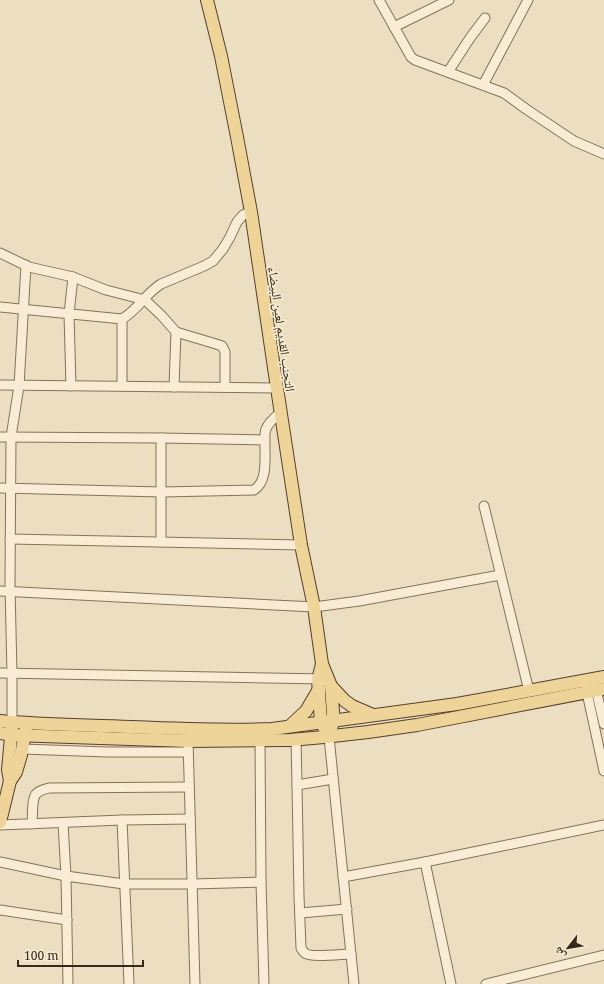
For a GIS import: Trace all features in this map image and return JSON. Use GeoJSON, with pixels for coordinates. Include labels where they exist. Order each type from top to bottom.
{"type":"FeatureCollection","features":[{"type":"Feature","properties":{"kind":"main road","name":"التجنب القديم لعين البيضاء"},"geometry":{"type":"LineString","coordinates":[[207,0],[221,56],[250,212],[301,545],[314,607],[324,684]]}},
{"type":"Feature","properties":{"kind":"main road"},"geometry":{"type":"LineString","coordinates":[[324,684],[349,703],[374,715]]}},
{"type":"Feature","properties":{"kind":"main road"},"geometry":{"type":"LineString","coordinates":[[324,684],[333,712],[327,721],[329,737]]}},
{"type":"Feature","properties":{"kind":"main road"},"geometry":{"type":"LineString","coordinates":[[290,726],[306,711],[324,684]]}},
{"type":"Feature","properties":{"kind":"main road"},"geometry":{"type":"LineString","coordinates":[[6,734],[26,729],[272,729],[457,704],[529,691],[595,685]]}},
{"type":"Feature","properties":{"kind":"main road"},"geometry":{"type":"LineString","coordinates":[[0,721],[12,722],[26,729],[107,738],[156,740],[188,746],[260,740],[329,737],[417,725],[595,685]]}},
{"type":"Feature","properties":{"kind":"main road"},"geometry":{"type":"LineString","coordinates":[[10,781],[6,734],[12,722]]}},
{"type":"Feature","properties":{"kind":"main road"},"geometry":{"type":"LineString","coordinates":[[0,824],[10,781],[16,772],[26,729]]}},
{"type":"Feature","properties":{"kind":"street"},"geometry":{"type":"LineString","coordinates":[[379,0],[411,57],[415,60],[504,93],[574,141],[604,154]]}},
{"type":"Feature","properties":{"kind":"street"},"geometry":{"type":"LineString","coordinates":[[394,27],[436,3],[449,0]]}},
{"type":"Feature","properties":{"kind":"street"},"geometry":{"type":"LineString","coordinates":[[483,85],[528,0]]}},
{"type":"Feature","properties":{"kind":"street"},"geometry":{"type":"LineString","coordinates":[[448,72],[485,18]]}},
{"type":"Feature","properties":{"kind":"street"},"geometry":{"type":"LineString","coordinates":[[0,307],[122,319],[135,310],[155,287],[204,266],[213,260],[223,249],[237,222],[243,215],[250,212]]}},
{"type":"Feature","properties":{"kind":"street"},"geometry":{"type":"LineString","coordinates":[[0,253],[26,265],[73,277],[106,290],[144,300],[162,316],[176,332],[222,346],[225,352],[225,387]]}},
{"type":"Feature","properties":{"kind":"street"},"geometry":{"type":"LineString","coordinates":[[12,722],[10,592],[11,437],[19,386],[22,309],[26,265]]}},
{"type":"Feature","properties":{"kind":"street"},"geometry":{"type":"LineString","coordinates":[[71,386],[69,314],[73,277]]}},
{"type":"Feature","properties":{"kind":"street"},"geometry":{"type":"LineString","coordinates":[[122,319],[122,386]]}},
{"type":"Feature","properties":{"kind":"street"},"geometry":{"type":"LineString","coordinates":[[174,387],[176,332]]}},
{"type":"Feature","properties":{"kind":"street"},"geometry":{"type":"LineString","coordinates":[[0,385],[276,388]]}},
{"type":"Feature","properties":{"kind":"street"},"geometry":{"type":"LineString","coordinates":[[0,488],[162,492],[254,490],[261,484],[264,472],[266,430],[272,420],[280,413]]}},
{"type":"Feature","properties":{"kind":"street"},"geometry":{"type":"LineString","coordinates":[[0,437],[265,440]]}},
{"type":"Feature","properties":{"kind":"street"},"geometry":{"type":"LineString","coordinates":[[161,438],[161,542]]}},
{"type":"Feature","properties":{"kind":"street"},"geometry":{"type":"LineString","coordinates":[[484,506],[529,691]]}},
{"type":"Feature","properties":{"kind":"street"},"geometry":{"type":"LineString","coordinates":[[10,539],[301,545]]}},
{"type":"Feature","properties":{"kind":"street"},"geometry":{"type":"LineString","coordinates":[[0,591],[314,607],[359,601],[500,575]]}},
{"type":"Feature","properties":{"kind":"street"},"geometry":{"type":"LineString","coordinates":[[0,673],[324,684]]}},
{"type":"Feature","properties":{"kind":"street"},"geometry":{"type":"LineString","coordinates":[[595,685],[604,724]]}},
{"type":"Feature","properties":{"kind":"street"},"geometry":{"type":"LineString","coordinates":[[595,685],[604,772]]}},
{"type":"Feature","properties":{"kind":"street"},"geometry":{"type":"LineString","coordinates":[[329,737],[354,984]]}},
{"type":"Feature","properties":{"kind":"street"},"geometry":{"type":"LineString","coordinates":[[107,738],[107,752]]}},
{"type":"Feature","properties":{"kind":"street"},"geometry":{"type":"LineString","coordinates":[[296,739],[302,948],[307,955],[314,956],[351,954]]}},
{"type":"Feature","properties":{"kind":"street"},"geometry":{"type":"LineString","coordinates":[[156,740],[156,752]]}},
{"type":"Feature","properties":{"kind":"street"},"geometry":{"type":"LineString","coordinates":[[260,740],[261,882],[264,984]]}},
{"type":"Feature","properties":{"kind":"street"},"geometry":{"type":"LineString","coordinates":[[22,749],[156,752],[188,746],[195,984]]}},
{"type":"Feature","properties":{"kind":"street"},"geometry":{"type":"LineString","coordinates":[[298,785],[333,779]]}},
{"type":"Feature","properties":{"kind":"street"},"geometry":{"type":"LineString","coordinates":[[32,824],[34,797],[38,791],[49,788],[189,787]]}},
{"type":"Feature","properties":{"kind":"street"},"geometry":{"type":"LineString","coordinates":[[0,824],[190,819]]}},
{"type":"Feature","properties":{"kind":"street"},"geometry":{"type":"LineString","coordinates":[[122,820],[129,984]]}},
{"type":"Feature","properties":{"kind":"street"},"geometry":{"type":"LineString","coordinates":[[63,823],[66,876],[68,984]]}},
{"type":"Feature","properties":{"kind":"street"},"geometry":{"type":"LineString","coordinates":[[343,877],[426,862],[604,825]]}},
{"type":"Feature","properties":{"kind":"street"},"geometry":{"type":"LineString","coordinates":[[0,862],[66,876],[124,884],[261,882]]}},
{"type":"Feature","properties":{"kind":"street"},"geometry":{"type":"LineString","coordinates":[[426,862],[451,984]]}},
{"type":"Feature","properties":{"kind":"street"},"geometry":{"type":"LineString","coordinates":[[300,913],[347,909]]}},
{"type":"Feature","properties":{"kind":"street"},"geometry":{"type":"LineString","coordinates":[[0,910],[67,920]]}},
{"type":"Feature","properties":{"kind":"street"},"geometry":{"type":"LineString","coordinates":[[486,984],[604,955]]}}]}
